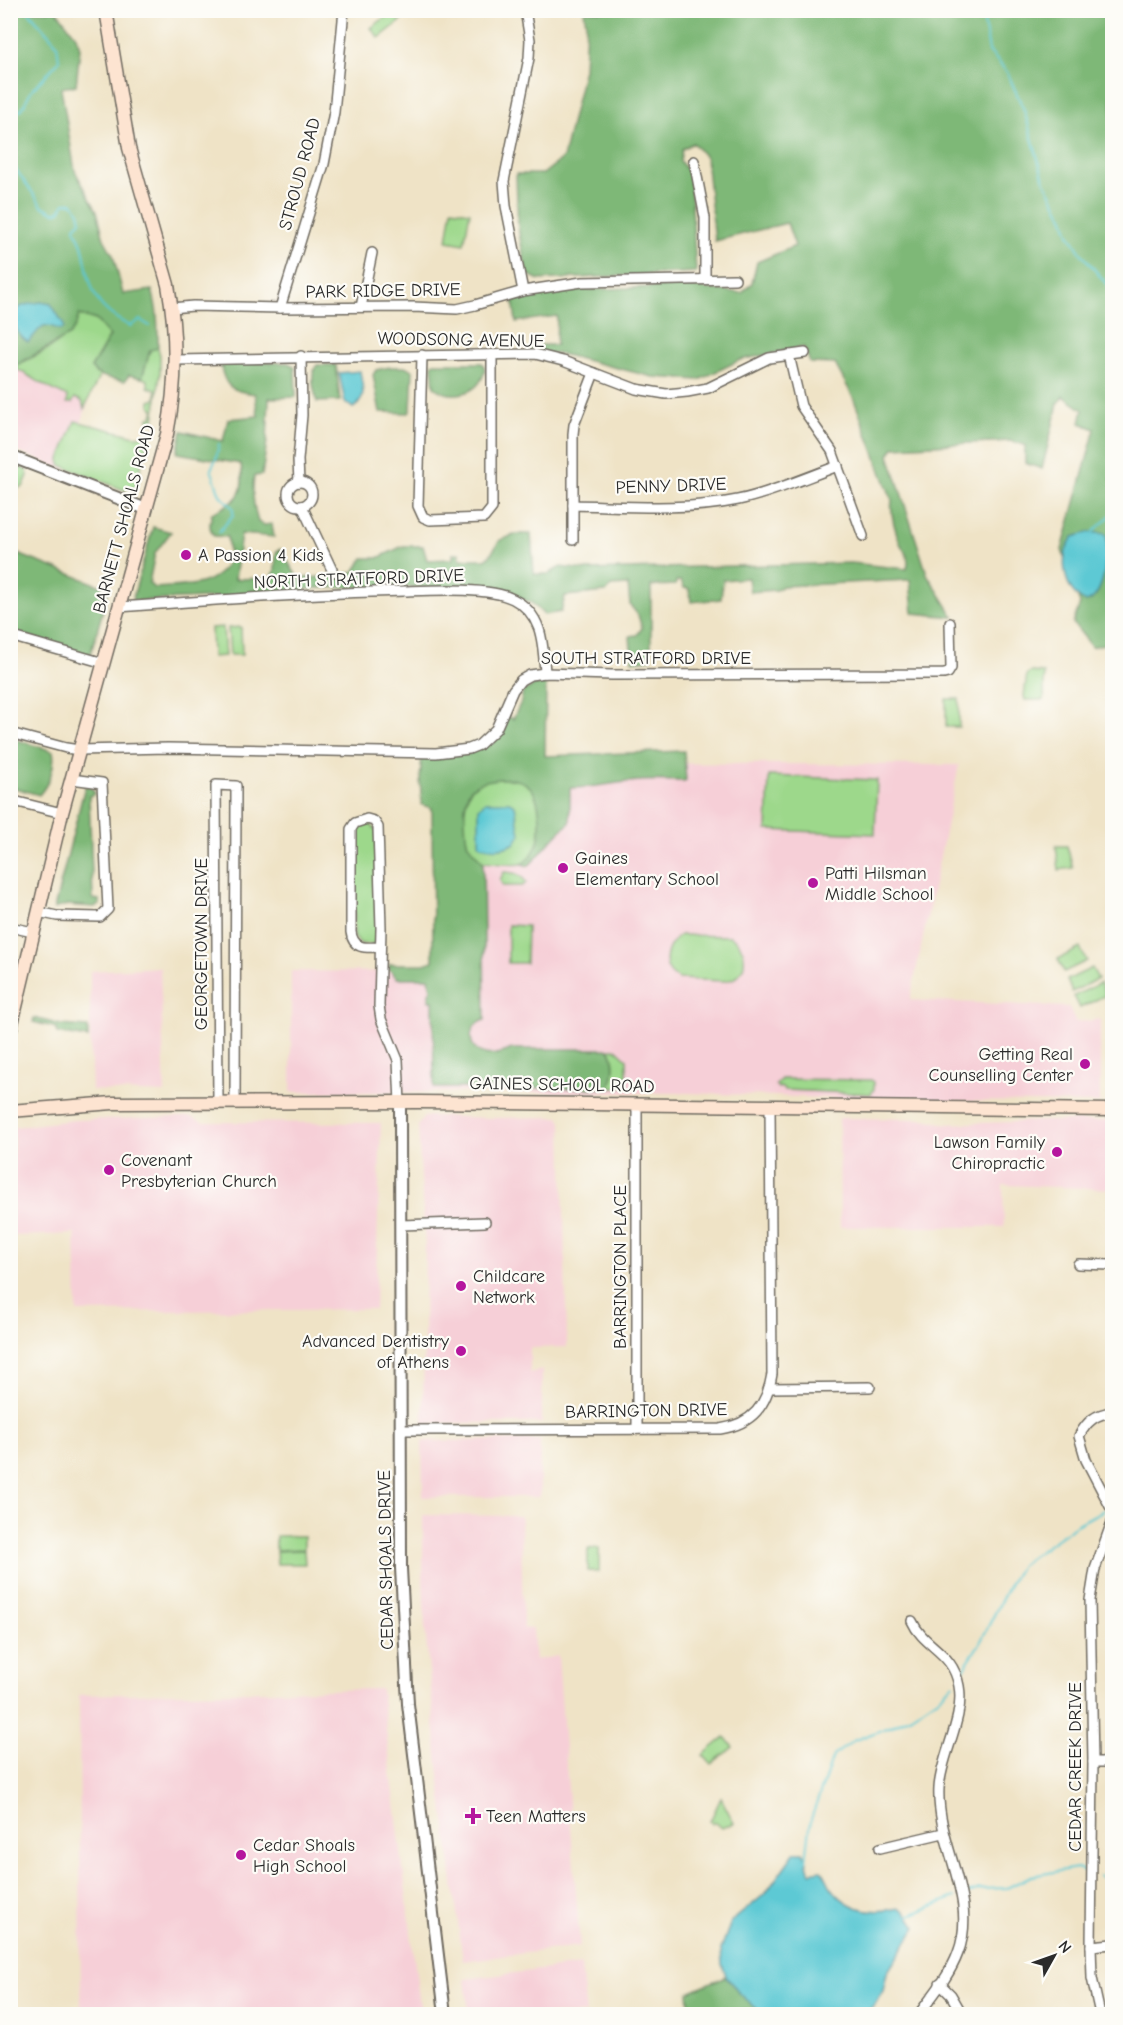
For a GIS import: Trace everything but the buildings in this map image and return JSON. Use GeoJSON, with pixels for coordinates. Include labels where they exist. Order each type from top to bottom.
{"type":"FeatureCollection","features":[{"type":"Feature","properties":{"kind":"main road","name":"BARNETT SHOALS ROAD"},"geometry":{"type":"LineString","coordinates":[[10,1032],[62,813],[146,509],[174,394],[176,360],[172,308],[164,268],[129,148],[106,10]]}},
{"type":"Feature","properties":{"kind":"main road","name":"GAINES SCHOOL ROAD"},"geometry":{"type":"LineString","coordinates":[[10,1111],[113,1103],[637,1104],[1113,1110]]}},
{"type":"Feature","properties":{"kind":"street","name":"STROUD ROAD"},"geometry":{"type":"LineString","coordinates":[[280,308],[324,164],[334,112],[344,10]]}},
{"type":"Feature","properties":{"kind":"street"},"geometry":{"type":"LineString","coordinates":[[523,291],[506,206],[504,181],[529,58],[530,40],[525,10]]}},
{"type":"Feature","properties":{"kind":"street"},"geometry":{"type":"LineString","coordinates":[[694,161],[705,218],[705,278]]}},
{"type":"Feature","properties":{"kind":"street"},"geometry":{"type":"LineString","coordinates":[[361,307],[372,253]]}},
{"type":"Feature","properties":{"kind":"street","name":"PARK RIDGE DRIVE"},"geometry":{"type":"LineString","coordinates":[[172,308],[193,306],[457,309],[523,291],[582,282],[735,279]]}},
{"type":"Feature","properties":{"kind":"street","name":"WOODSONG AVENUE"},"geometry":{"type":"LineString","coordinates":[[176,360],[301,356],[535,354],[550,357],[636,389],[666,394],[687,392],[722,382],[769,358],[805,353]]}},
{"type":"Feature","properties":{"kind":"street"},"geometry":{"type":"LineString","coordinates":[[422,355],[418,506],[423,518],[430,520],[484,518],[492,507],[492,355]]}},
{"type":"Feature","properties":{"kind":"street"},"geometry":{"type":"LineString","coordinates":[[789,355],[801,406],[828,443],[863,536]]}},
{"type":"Feature","properties":{"kind":"street"},"geometry":{"type":"LineString","coordinates":[[299,482],[298,460],[302,415],[301,356]]}},
{"type":"Feature","properties":{"kind":"street"},"geometry":{"type":"LineString","coordinates":[[573,540],[572,445],[574,425],[594,373]]}},
{"type":"Feature","properties":{"kind":"street"},"geometry":{"type":"LineString","coordinates":[[10,456],[146,509]]}},
{"type":"Feature","properties":{"kind":"street","name":"PENNY DRIVE"},"geometry":{"type":"LineString","coordinates":[[573,505],[711,504],[739,500],[838,466]]}},
{"type":"Feature","properties":{"kind":"street"},"geometry":{"type":"LineString","coordinates":[[299,482],[306,483],[312,492],[309,503],[302,506],[294,504],[288,494],[291,486],[299,482]]}},
{"type":"Feature","properties":{"kind":"street"},"geometry":{"type":"LineString","coordinates":[[302,506],[333,572]]}},
{"type":"Feature","properties":{"kind":"street","name":"NORTH STRATFORD DRIVE"},"geometry":{"type":"LineString","coordinates":[[119,607],[326,593],[481,591],[513,599],[533,616],[543,636],[545,674]]}},
{"type":"Feature","properties":{"kind":"street","name":"SOUTH STRATFORD DRIVE"},"geometry":{"type":"LineString","coordinates":[[10,733],[80,750],[168,748],[436,753],[469,749],[479,745],[495,729],[513,690],[521,680],[530,675],[944,674],[948,673],[951,668],[950,622]]}},
{"type":"Feature","properties":{"kind":"street"},"geometry":{"type":"LineString","coordinates":[[10,636],[104,663]]}},
{"type":"Feature","properties":{"kind":"street"},"geometry":{"type":"LineString","coordinates":[[38,912],[57,916],[100,917],[108,909],[102,783],[72,779]]}},
{"type":"Feature","properties":{"kind":"street","name":"GEORGETOWN DRIVE"},"geometry":{"type":"LineString","coordinates":[[218,1103],[216,784],[236,786],[235,1103]]}},
{"type":"Feature","properties":{"kind":"street"},"geometry":{"type":"LineString","coordinates":[[10,800],[62,813]]}},
{"type":"Feature","properties":{"kind":"street"},"geometry":{"type":"LineString","coordinates":[[380,947],[364,948],[356,945],[351,932],[351,829],[355,823],[367,819],[374,821],[378,827],[380,947],[379,1006],[381,1019],[398,1060],[400,1103]]}},
{"type":"Feature","properties":{"kind":"street"},"geometry":{"type":"LineString","coordinates":[[10,927],[33,932]]}},
{"type":"Feature","properties":{"kind":"street","name":"CEDAR SHOALS DRIVE"},"geometry":{"type":"LineString","coordinates":[[400,1103],[401,1568],[408,1704],[445,2014]]}},
{"type":"Feature","properties":{"kind":"street","name":"BARRINGTON PLACE"},"geometry":{"type":"LineString","coordinates":[[637,1104],[638,1429]]}},
{"type":"Feature","properties":{"kind":"street","name":"BARRINGTON DRIVE"},"geometry":{"type":"LineString","coordinates":[[401,1430],[720,1429],[738,1425],[756,1412],[763,1403],[772,1374],[770,1106]]}},
{"type":"Feature","properties":{"kind":"street"},"geometry":{"type":"LineString","coordinates":[[401,1225],[485,1222]]}},
{"type":"Feature","properties":{"kind":"street"},"geometry":{"type":"LineString","coordinates":[[1078,1264],[1113,1265]]}},
{"type":"Feature","properties":{"kind":"street"},"geometry":{"type":"LineString","coordinates":[[769,1388],[870,1387]]}},
{"type":"Feature","properties":{"kind":"street"},"geometry":{"type":"LineString","coordinates":[[1113,1412],[1092,1418],[1084,1426],[1079,1436],[1086,1460],[1113,1510]]}},
{"type":"Feature","properties":{"kind":"street","name":"CEDAR CREEK DRIVE"},"geometry":{"type":"LineString","coordinates":[[1100,2014],[1092,1978],[1090,1946],[1093,1762],[1090,1600],[1095,1569],[1113,1522]]}},
{"type":"Feature","properties":{"kind":"street"},"geometry":{"type":"LineString","coordinates":[[912,1621],[918,1633],[947,1658],[957,1676],[959,1687],[958,1712],[943,1763],[939,1804],[943,1833],[961,1890],[965,1915],[958,1953],[919,2014]]}},
{"type":"Feature","properties":{"kind":"street"},"geometry":{"type":"LineString","coordinates":[[1093,1762],[1113,1762]]}},
{"type":"Feature","properties":{"kind":"street"},"geometry":{"type":"LineString","coordinates":[[880,1848],[943,1833]]}},
{"type":"Feature","properties":{"kind":"street"},"geometry":{"type":"LineString","coordinates":[[1090,1946],[1113,1944]]}},
{"type":"Feature","properties":{"kind":"street"},"geometry":{"type":"LineString","coordinates":[[940,1984],[951,1995],[962,2014]]}},
{"type":"Feature","properties":{"kind":"shaded area"},"geometry":{"type":"Polygon","coordinates":[[[10,336],[20,349],[90,397],[65,470],[11,449],[10,336]]]}},
{"type":"Feature","properties":{"kind":"shaded area"},"geometry":{"type":"Polygon","coordinates":[[[435,762],[959,765],[910,1000],[1069,1007],[1076,1022],[1100,1019],[1100,1103],[889,1100],[688,1093],[291,1092],[291,971],[434,972],[435,762]]]}},
{"type":"Feature","properties":{"kind":"shaded area"},"geometry":{"type":"Polygon","coordinates":[[[160,967],[165,1093],[92,1090],[90,971],[160,967]]]}},
{"type":"Feature","properties":{"kind":"shaded area"},"geometry":{"type":"Polygon","coordinates":[[[192,1117],[203,1122],[381,1123],[375,1309],[77,1312],[75,1234],[12,1236],[14,1127],[75,1120],[192,1117]]]}},
{"type":"Feature","properties":{"kind":"shaded area"},"geometry":{"type":"Polygon","coordinates":[[[424,1117],[559,1117],[562,1122],[567,1347],[530,1348],[530,1373],[542,1370],[542,1423],[423,1423],[425,1245],[418,1126],[424,1117]]]}},
{"type":"Feature","properties":{"kind":"shaded area"},"geometry":{"type":"Polygon","coordinates":[[[839,1118],[925,1119],[945,1124],[1112,1121],[1112,1189],[1003,1185],[1004,1227],[840,1227],[839,1118]]]}},
{"type":"Feature","properties":{"kind":"shaded area"},"geometry":{"type":"Polygon","coordinates":[[[540,1440],[540,1497],[423,1497],[422,1441],[540,1440]]]}},
{"type":"Feature","properties":{"kind":"shaded area"},"geometry":{"type":"Polygon","coordinates":[[[423,1515],[521,1516],[523,1628],[533,1629],[535,1660],[558,1656],[580,1946],[463,1961],[438,1766],[425,1628],[423,1515]]]}},
{"type":"Feature","properties":{"kind":"shaded area","name":"Cedar Shoals High School"},"geometry":{"type":"Polygon","coordinates":[[[381,1689],[421,2014],[81,2014],[79,1695],[381,1689]]]}},
{"type":"Feature","properties":{"kind":"shaded area"},"geometry":{"type":"Polygon","coordinates":[[[581,1965],[586,2014],[469,2014],[465,1979],[581,1965]]]}},
{"type":"Feature","properties":{"kind":"green space"},"geometry":{"type":"Polygon","coordinates":[[[10,11],[57,11],[76,36],[80,48],[76,85],[61,88],[75,171],[97,211],[104,239],[113,255],[123,294],[152,290],[155,304],[158,348],[150,350],[142,378],[129,375],[125,381],[106,378],[91,368],[110,336],[96,320],[79,315],[70,335],[12,366],[15,359],[10,347],[10,11]]]}},
{"type":"Feature","properties":{"kind":"green space"},"geometry":{"type":"Polygon","coordinates":[[[394,11],[401,21],[379,38],[371,28],[394,11]]]}},
{"type":"Feature","properties":{"kind":"green space"},"geometry":{"type":"Polygon","coordinates":[[[584,11],[1112,11],[1112,642],[1092,647],[1073,623],[1080,604],[1062,550],[1095,429],[1080,423],[1083,410],[1063,396],[1058,404],[1042,469],[1025,463],[1025,445],[1011,441],[894,447],[889,455],[927,574],[954,617],[913,613],[910,580],[783,586],[776,590],[750,592],[748,578],[723,580],[721,599],[691,602],[689,589],[684,588],[681,581],[676,581],[676,585],[651,586],[651,659],[632,661],[630,636],[637,635],[642,628],[638,615],[630,605],[628,585],[611,586],[606,592],[565,596],[561,612],[544,615],[531,602],[498,592],[394,586],[316,588],[232,597],[132,601],[153,527],[171,532],[155,553],[149,583],[154,588],[185,586],[206,581],[215,577],[228,561],[227,537],[214,536],[210,522],[212,513],[235,500],[239,495],[242,483],[241,464],[177,453],[182,431],[223,441],[228,419],[258,416],[255,394],[230,386],[226,382],[220,362],[288,363],[295,369],[296,397],[269,398],[267,441],[262,475],[254,476],[253,499],[258,522],[264,525],[272,524],[274,537],[241,534],[235,579],[272,578],[276,553],[280,549],[298,578],[326,577],[354,572],[363,558],[378,558],[403,546],[423,546],[427,560],[453,559],[453,554],[459,553],[460,559],[485,559],[489,557],[500,540],[517,534],[531,534],[534,574],[549,574],[560,567],[587,570],[851,563],[907,569],[907,558],[893,522],[892,500],[853,397],[835,364],[810,363],[804,347],[740,360],[699,380],[653,377],[561,354],[531,351],[532,345],[556,345],[557,316],[516,322],[513,299],[554,291],[684,286],[742,293],[752,283],[757,262],[795,246],[787,223],[715,241],[706,158],[693,143],[682,149],[680,161],[690,174],[696,272],[539,280],[527,274],[518,228],[516,174],[543,174],[563,158],[584,69],[586,23],[584,11]]]}},
{"type":"Feature","properties":{"kind":"green space"},"geometry":{"type":"Polygon","coordinates":[[[452,209],[470,212],[464,244],[447,241],[452,209]]]}},
{"type":"Feature","properties":{"kind":"green space"},"geometry":{"type":"Polygon","coordinates":[[[79,315],[96,320],[110,336],[91,368],[100,375],[84,409],[82,401],[75,398],[72,403],[67,403],[68,397],[13,367],[61,340],[69,333],[79,315]]]}},
{"type":"Feature","properties":{"kind":"green space"},"geometry":{"type":"Polygon","coordinates":[[[158,348],[160,375],[154,421],[148,420],[152,417],[154,409],[150,401],[156,399],[156,390],[148,387],[148,380],[142,378],[150,349],[158,348]]]}},
{"type":"Feature","properties":{"kind":"green space"},"geometry":{"type":"Polygon","coordinates":[[[434,363],[482,363],[485,371],[474,388],[461,394],[447,393],[434,387],[432,365],[434,363]]]}},
{"type":"Feature","properties":{"kind":"green space"},"geometry":{"type":"Polygon","coordinates":[[[317,365],[336,365],[340,401],[317,402],[313,373],[317,365]]]}},
{"type":"Feature","properties":{"kind":"green space"},"geometry":{"type":"Polygon","coordinates":[[[407,367],[413,371],[409,413],[380,412],[373,375],[376,370],[407,367]]]}},
{"type":"Feature","properties":{"kind":"green space"},"geometry":{"type":"Polygon","coordinates":[[[75,421],[135,436],[150,435],[137,480],[139,481],[135,488],[124,490],[60,465],[60,459],[75,421]]]}},
{"type":"Feature","properties":{"kind":"green space"},"geometry":{"type":"Polygon","coordinates":[[[10,464],[27,470],[28,476],[23,487],[11,489],[10,464]]]}},
{"type":"Feature","properties":{"kind":"green space"},"geometry":{"type":"Polygon","coordinates":[[[10,551],[109,589],[90,656],[11,631],[10,551]]]}},
{"type":"Feature","properties":{"kind":"green space"},"geometry":{"type":"Polygon","coordinates":[[[223,627],[225,656],[212,657],[211,628],[223,627]]]}},
{"type":"Feature","properties":{"kind":"green space"},"geometry":{"type":"Polygon","coordinates":[[[241,627],[242,655],[230,655],[228,628],[241,627]]]}},
{"type":"Feature","properties":{"kind":"green space"},"geometry":{"type":"Polygon","coordinates":[[[1044,673],[1044,700],[1025,700],[1027,674],[1044,673]]]}},
{"type":"Feature","properties":{"kind":"green space"},"geometry":{"type":"Polygon","coordinates":[[[546,684],[545,756],[684,751],[686,781],[640,781],[570,788],[570,823],[528,866],[522,864],[535,850],[540,827],[539,810],[534,793],[525,783],[510,779],[489,780],[470,790],[465,811],[466,839],[471,849],[483,862],[485,1020],[477,1024],[471,1037],[477,1050],[485,1054],[497,1054],[512,1049],[609,1049],[614,1068],[612,1079],[609,1088],[434,1088],[433,1001],[429,1001],[431,990],[429,978],[397,978],[389,969],[389,964],[424,964],[433,961],[432,808],[422,805],[420,780],[422,755],[458,755],[484,747],[496,735],[506,716],[513,719],[521,702],[523,691],[535,685],[546,684]]]}},
{"type":"Feature","properties":{"kind":"green space"},"geometry":{"type":"Polygon","coordinates":[[[946,699],[959,699],[959,727],[946,727],[946,699]]]}},
{"type":"Feature","properties":{"kind":"green space"},"geometry":{"type":"Polygon","coordinates":[[[11,738],[53,751],[51,774],[39,795],[11,787],[11,738]]]}},
{"type":"Feature","properties":{"kind":"green space"},"geometry":{"type":"Polygon","coordinates":[[[769,776],[877,780],[875,834],[767,830],[769,776]]]}},
{"type":"Feature","properties":{"kind":"green space"},"geometry":{"type":"Polygon","coordinates":[[[514,778],[529,785],[539,807],[540,829],[536,849],[531,857],[520,864],[483,862],[471,849],[466,837],[464,820],[468,794],[481,781],[514,778]]]}},
{"type":"Feature","properties":{"kind":"green space"},"geometry":{"type":"Polygon","coordinates":[[[85,786],[94,791],[94,794],[89,796],[93,899],[99,900],[100,905],[94,907],[67,905],[54,909],[85,786]]]}},
{"type":"Feature","properties":{"kind":"green space"},"geometry":{"type":"Polygon","coordinates":[[[368,821],[377,831],[377,941],[373,944],[361,944],[354,937],[356,828],[368,821]]]}},
{"type":"Feature","properties":{"kind":"green space"},"geometry":{"type":"Polygon","coordinates":[[[1056,846],[1067,846],[1073,868],[1059,870],[1056,846]]]}},
{"type":"Feature","properties":{"kind":"green space"},"geometry":{"type":"Polygon","coordinates":[[[504,872],[517,874],[526,883],[522,886],[503,886],[500,880],[504,872]]]}},
{"type":"Feature","properties":{"kind":"green space"},"geometry":{"type":"Polygon","coordinates":[[[508,925],[527,926],[526,963],[508,963],[508,925]]]}},
{"type":"Feature","properties":{"kind":"green space"},"geometry":{"type":"Polygon","coordinates":[[[680,935],[730,936],[741,947],[744,955],[743,969],[733,979],[724,981],[679,979],[669,970],[666,957],[671,945],[680,935]]]}},
{"type":"Feature","properties":{"kind":"green space"},"geometry":{"type":"Polygon","coordinates":[[[1080,948],[1087,961],[1064,972],[1058,959],[1080,948]]]}},
{"type":"Feature","properties":{"kind":"green space"},"geometry":{"type":"Polygon","coordinates":[[[1092,968],[1098,979],[1072,992],[1067,980],[1092,968]]]}},
{"type":"Feature","properties":{"kind":"green space"},"geometry":{"type":"Polygon","coordinates":[[[1100,983],[1106,995],[1080,1008],[1074,996],[1100,983]]]}},
{"type":"Feature","properties":{"kind":"green space"},"geometry":{"type":"Polygon","coordinates":[[[34,1018],[61,1025],[88,1027],[88,1038],[57,1033],[57,1028],[33,1022],[34,1018]]]}},
{"type":"Feature","properties":{"kind":"green space"},"geometry":{"type":"Polygon","coordinates":[[[609,1049],[616,1049],[627,1059],[627,1081],[621,1088],[609,1088],[614,1068],[609,1049]]]}},
{"type":"Feature","properties":{"kind":"green space"},"geometry":{"type":"Polygon","coordinates":[[[781,1079],[871,1080],[874,1082],[874,1089],[871,1094],[785,1090],[776,1085],[781,1079]]]}},
{"type":"Feature","properties":{"kind":"green space"},"geometry":{"type":"Polygon","coordinates":[[[276,1536],[304,1536],[304,1549],[276,1550],[276,1536]]]}},
{"type":"Feature","properties":{"kind":"green space"},"geometry":{"type":"Polygon","coordinates":[[[599,1548],[599,1572],[588,1571],[588,1549],[599,1548]]]}},
{"type":"Feature","properties":{"kind":"green space"},"geometry":{"type":"Polygon","coordinates":[[[304,1550],[305,1564],[277,1564],[276,1551],[304,1550]]]}},
{"type":"Feature","properties":{"kind":"green space"},"geometry":{"type":"Polygon","coordinates":[[[725,1737],[733,1747],[711,1764],[703,1755],[725,1737]]]}},
{"type":"Feature","properties":{"kind":"green space"},"geometry":{"type":"Polygon","coordinates":[[[721,1798],[734,1823],[722,1828],[710,1821],[721,1798]]]}},
{"type":"Feature","properties":{"kind":"green space"},"geometry":{"type":"Polygon","coordinates":[[[726,1976],[738,1992],[763,2014],[690,2014],[688,1992],[726,1976]]]}},
{"type":"Feature","properties":{"kind":"water"},"geometry":{"type":"Polygon","coordinates":[[[41,302],[51,304],[64,328],[61,330],[48,326],[42,327],[28,342],[17,331],[13,315],[21,307],[41,302]]]}},
{"type":"Feature","properties":{"kind":"water"},"geometry":{"type":"Polygon","coordinates":[[[360,371],[362,396],[361,401],[353,408],[345,402],[339,373],[360,371]]]}},
{"type":"Feature","properties":{"kind":"water"},"geometry":{"type":"Polygon","coordinates":[[[1090,532],[1106,534],[1107,551],[1098,592],[1086,602],[1072,590],[1065,573],[1064,563],[1068,545],[1073,537],[1090,532]]]}},
{"type":"Feature","properties":{"kind":"water"},"geometry":{"type":"Polygon","coordinates":[[[485,802],[509,802],[515,805],[520,834],[515,843],[497,848],[487,848],[479,844],[479,808],[485,802]]]}},
{"type":"Feature","properties":{"kind":"water"},"geometry":{"type":"Polygon","coordinates":[[[795,1852],[803,1852],[810,1872],[821,1870],[838,1895],[853,1906],[881,1911],[900,1908],[907,1913],[916,1927],[887,1973],[883,1991],[874,2006],[865,2014],[763,2014],[738,1992],[726,1976],[721,1949],[731,1922],[766,1893],[795,1852]]]}},
{"type":"Feature","properties":{"kind":"waterway"},"geometry":{"type":"LineString","coordinates":[[10,117],[22,109],[31,91],[59,61],[57,44],[27,10]]}},
{"type":"Feature","properties":{"kind":"waterway"},"geometry":{"type":"LineString","coordinates":[[982,10],[989,51],[1007,72],[1024,110],[1044,180],[1069,234],[1081,253],[1112,291]]}},
{"type":"Feature","properties":{"kind":"waterway"},"geometry":{"type":"LineString","coordinates":[[10,146],[12,164],[42,206],[55,213],[60,211],[65,203],[73,203],[79,212],[81,221],[75,227],[91,286],[100,303],[117,319],[130,326],[140,320],[150,326]]}},
{"type":"Feature","properties":{"kind":"waterway"},"geometry":{"type":"LineString","coordinates":[[219,444],[211,469],[220,495],[233,508],[233,515],[219,532]]}},
{"type":"Feature","properties":{"kind":"waterway"},"geometry":{"type":"LineString","coordinates":[[1093,532],[1112,514]]}},
{"type":"Feature","properties":{"kind":"waterway"},"geometry":{"type":"LineString","coordinates":[[962,1671],[980,1643],[1022,1564],[1076,1525],[1104,1510]]}},
{"type":"Feature","properties":{"kind":"waterway"},"geometry":{"type":"LineString","coordinates":[[806,1860],[811,1819],[833,1756],[853,1741],[911,1716],[938,1698],[953,1684]]}},
{"type":"Feature","properties":{"kind":"waterway"},"geometry":{"type":"LineString","coordinates":[[968,1893],[980,1889],[1007,1888],[1031,1876],[1077,1868],[1085,1871]]}},
{"type":"Feature","properties":{"kind":"waterway"},"geometry":{"type":"LineString","coordinates":[[1099,1876],[1108,1880],[1112,1877]]}},
{"type":"Feature","properties":{"kind":"waterway"},"geometry":{"type":"LineString","coordinates":[[908,1916],[955,1897]]}},
{"type":"Feature","properties":{"kind":"place","name":"A Passion 4 Kids"},"geometry":{"type":"Point","coordinates":[186,555]}},
{"type":"Feature","properties":{"kind":"place","name":"Gaines Elementary School"},"geometry":{"type":"Point","coordinates":[563,868]}},
{"type":"Feature","properties":{"kind":"place","name":"Patti Hilsman Middle School"},"geometry":{"type":"Point","coordinates":[813,883]}},
{"type":"Feature","properties":{"kind":"place","name":"Getting Real Counselling Center"},"geometry":{"type":"Point","coordinates":[1085,1064]}},
{"type":"Feature","properties":{"kind":"place","name":"Lawson Family Chiropractic"},"geometry":{"type":"Point","coordinates":[1057,1152]}},
{"type":"Feature","properties":{"kind":"place","name":"Covenant Presbyterian Church"},"geometry":{"type":"Point","coordinates":[109,1170]}},
{"type":"Feature","properties":{"kind":"place","name":"Childcare Network"},"geometry":{"type":"Point","coordinates":[461,1286]}},
{"type":"Feature","properties":{"kind":"place","name":"Advanced Dentistry of Athens"},"geometry":{"type":"Point","coordinates":[461,1351]}},
{"type":"Feature","properties":{"kind":"place","name":"Teen Matters"},"geometry":{"type":"Point","coordinates":[473,1816]}},
{"type":"Feature","properties":{"kind":"place","name":"Cedar Shoals High School"},"geometry":{"type":"Point","coordinates":[241,1855]}}]}
